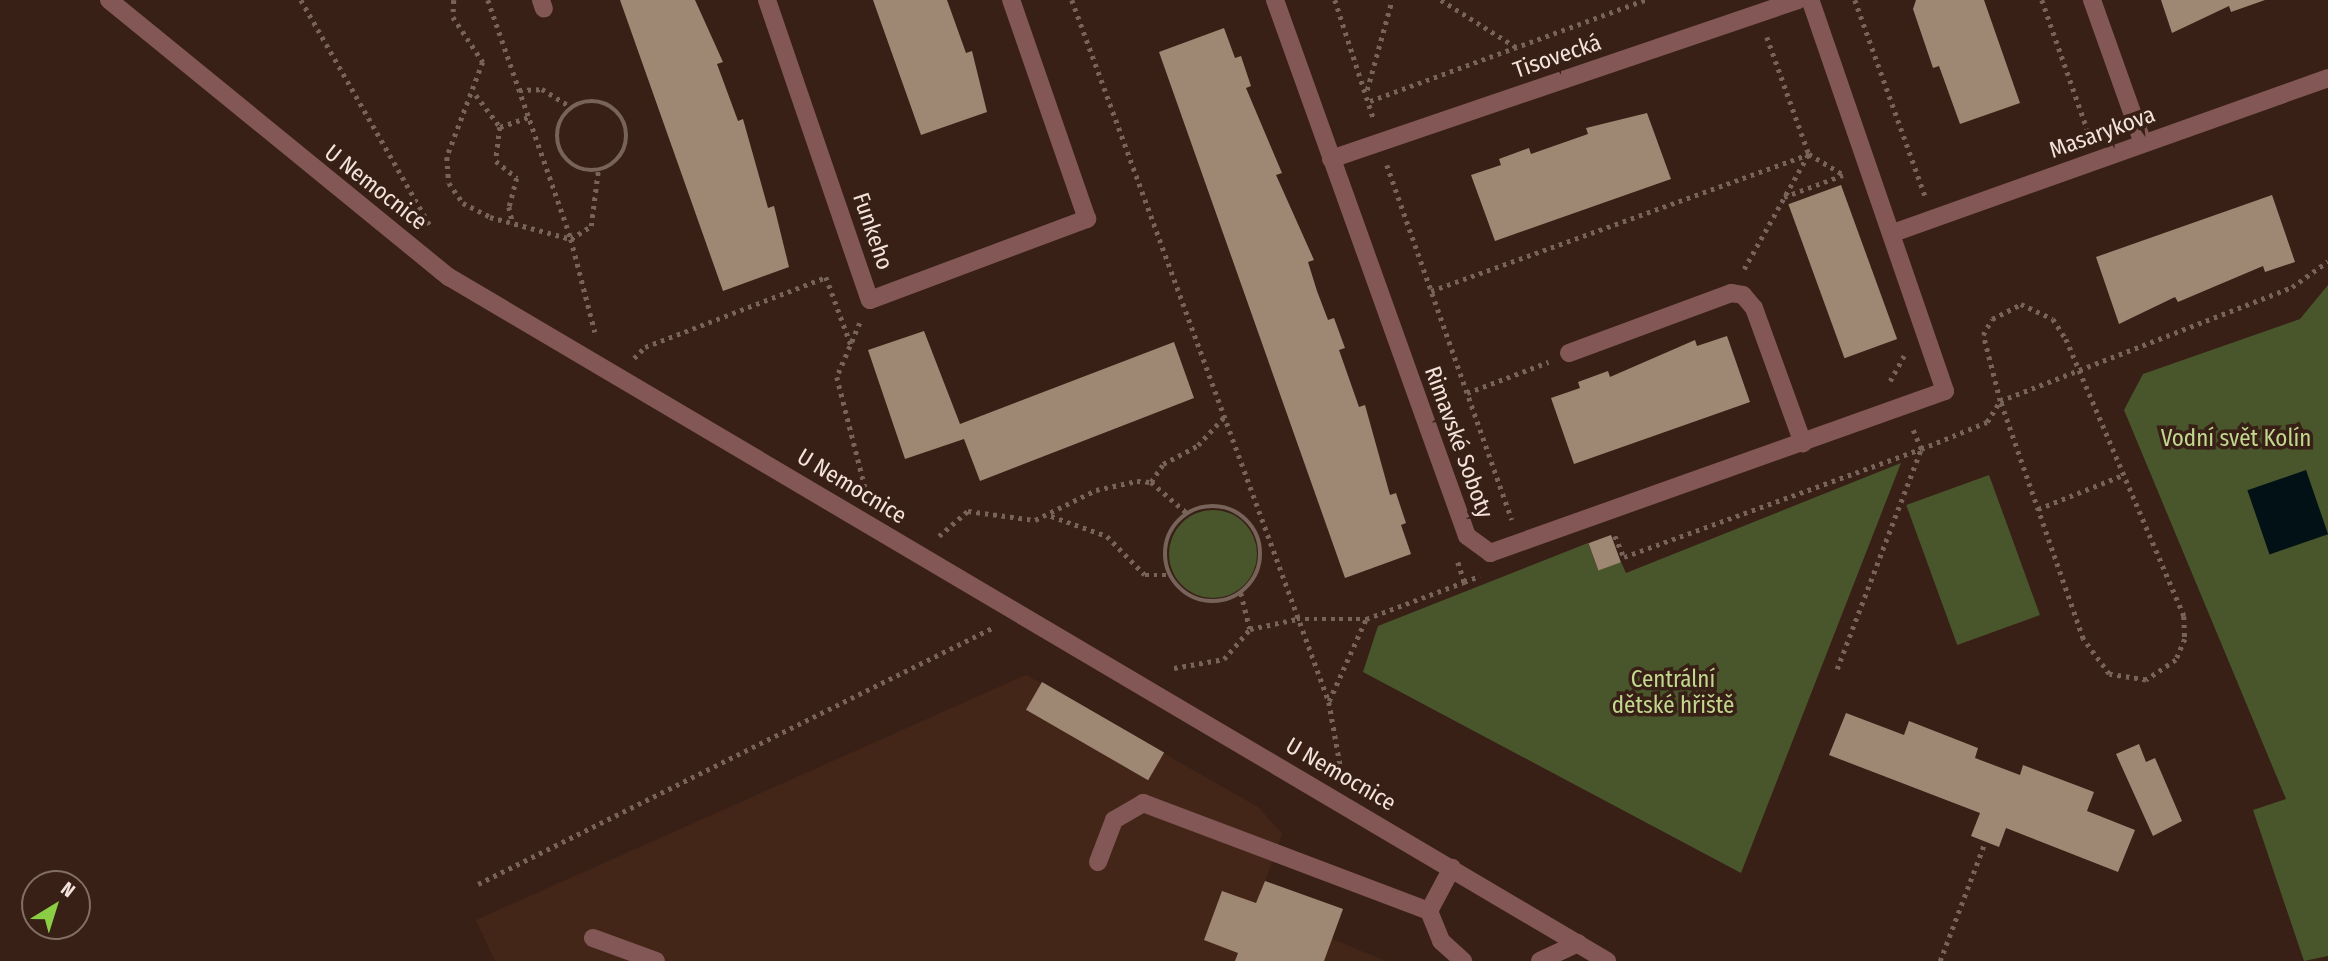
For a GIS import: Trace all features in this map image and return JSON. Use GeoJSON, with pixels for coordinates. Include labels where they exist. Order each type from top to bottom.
{"type":"FeatureCollection","features":[{"type":"Feature","properties":{"kind":"street","name":"U Nemocnice"},"geometry":{"type":"LineString","coordinates":[[109,0],[449,277],[1608,961]]}},
{"type":"Feature","properties":{"kind":"street","name":"Funkeho"},"geometry":{"type":"LineString","coordinates":[[767,0],[870,300],[1087,219],[1011,0]]}},
{"type":"Feature","properties":{"kind":"street","name":"Rimavské Soboty"},"geometry":{"type":"LineString","coordinates":[[1275,0],[1467,536],[1479,551],[1504,550],[1945,391],[1893,233]]}},
{"type":"Feature","properties":{"kind":"street","name":"Tisovecká"},"geometry":{"type":"LineString","coordinates":[[1331,159],[1798,0]]}},
{"type":"Feature","properties":{"kind":"street"},"geometry":{"type":"LineString","coordinates":[[1810,0],[1893,233]]}},
{"type":"Feature","properties":{"kind":"street"},"geometry":{"type":"LineString","coordinates":[[2092,0],[2143,144]]}},
{"type":"Feature","properties":{"kind":"street","name":"Masarykova"},"geometry":{"type":"LineString","coordinates":[[1893,233],[2328,78]]}},
{"type":"Feature","properties":{"kind":"street"},"geometry":{"type":"LineString","coordinates":[[1569,353],[1731,293],[1754,308],[1803,443]]}},
{"type":"Feature","properties":{"kind":"street"},"geometry":{"type":"LineString","coordinates":[[1098,862],[1114,821],[1143,803],[1429,911]]}},
{"type":"Feature","properties":{"kind":"street"},"geometry":{"type":"LineString","coordinates":[[1452,868],[1429,911],[1440,941],[1463,961]]}},
{"type":"Feature","properties":{"kind":"street"},"geometry":{"type":"LineString","coordinates":[[593,938],[656,961]]}},
{"type":"Feature","properties":{"kind":"street"},"geometry":{"type":"LineString","coordinates":[[1540,961],[1578,943]]}},
{"type":"Feature","properties":{"kind":"path"},"geometry":{"type":"LineString","coordinates":[[301,0],[435,234]]}},
{"type":"Feature","properties":{"kind":"path"},"geometry":{"type":"LineString","coordinates":[[454,0],[453,17],[483,62],[476,94],[454,128],[449,183],[463,203],[513,224],[571,239],[591,226],[598,171]]}},
{"type":"Feature","properties":{"kind":"path"},"geometry":{"type":"LineString","coordinates":[[488,0],[571,239],[596,336]]}},
{"type":"Feature","properties":{"kind":"path"},"geometry":{"type":"LineString","coordinates":[[1072,0],[1329,702],[1348,807]]}},
{"type":"Feature","properties":{"kind":"path"},"geometry":{"type":"LineString","coordinates":[[1335,0],[1367,91],[1379,142],[1513,522],[1525,517]]}},
{"type":"Feature","properties":{"kind":"path"},"geometry":{"type":"LineString","coordinates":[[1367,91],[1392,0]]}},
{"type":"Feature","properties":{"kind":"path"},"geometry":{"type":"LineString","coordinates":[[1441,0],[1516,47]]}},
{"type":"Feature","properties":{"kind":"path"},"geometry":{"type":"LineString","coordinates":[[1369,101],[1645,0]]}},
{"type":"Feature","properties":{"kind":"path"},"geometry":{"type":"LineString","coordinates":[[1855,0],[1925,196],[1938,191]]}},
{"type":"Feature","properties":{"kind":"path"},"geometry":{"type":"LineString","coordinates":[[2042,0],[2090,137]]}},
{"type":"Feature","properties":{"kind":"path"},"geometry":{"type":"LineString","coordinates":[[1758,13],[1808,154],[1844,175],[1848,187]]}},
{"type":"Feature","properties":{"kind":"path"},"geometry":{"type":"LineString","coordinates":[[519,90],[542,89],[571,107],[608,104],[625,122],[620,159],[598,171],[572,166],[562,156],[557,130],[571,107]]}},
{"type":"Feature","properties":{"kind":"path"},"geometry":{"type":"LineString","coordinates":[[476,94],[480,108],[499,127]]}},
{"type":"Feature","properties":{"kind":"path"},"geometry":{"type":"LineString","coordinates":[[499,127],[529,117]]}},
{"type":"Feature","properties":{"kind":"path"},"geometry":{"type":"LineString","coordinates":[[2077,141],[2135,121]]}},
{"type":"Feature","properties":{"kind":"path"},"geometry":{"type":"LineString","coordinates":[[499,127],[496,161],[517,178],[509,207],[513,224]]}},
{"type":"Feature","properties":{"kind":"path"},"geometry":{"type":"LineString","coordinates":[[1731,293],[1808,154]]}},
{"type":"Feature","properties":{"kind":"path"},"geometry":{"type":"LineString","coordinates":[[1431,291],[1808,154]]}},
{"type":"Feature","properties":{"kind":"path"},"geometry":{"type":"LineString","coordinates":[[1784,197],[1844,175]]}},
{"type":"Feature","properties":{"kind":"path"},"geometry":{"type":"LineString","coordinates":[[1600,533],[1613,528],[1623,556],[1921,449],[1986,422],[2000,401],[2079,373],[2292,287],[2328,261]]}},
{"type":"Feature","properties":{"kind":"path"},"geometry":{"type":"LineString","coordinates":[[633,358],[645,347],[826,277],[850,345]]}},
{"type":"Feature","properties":{"kind":"path"},"geometry":{"type":"LineString","coordinates":[[867,495],[837,377],[870,300]]}},
{"type":"Feature","properties":{"kind":"path"},"geometry":{"type":"LineString","coordinates":[[2005,308],[2039,308],[2053,319],[2079,373],[2184,617],[2185,639],[2176,660],[2146,680],[2125,681],[2095,660],[2000,401],[1983,335],[2005,308]]}},
{"type":"Feature","properties":{"kind":"path"},"geometry":{"type":"LineString","coordinates":[[1882,386],[1904,362],[1903,348]]}},
{"type":"Feature","properties":{"kind":"path"},"geometry":{"type":"LineString","coordinates":[[1467,393],[1569,353]]}},
{"type":"Feature","properties":{"kind":"path"},"geometry":{"type":"LineString","coordinates":[[1837,669],[1921,449],[1904,406]]}},
{"type":"Feature","properties":{"kind":"path"},"geometry":{"type":"LineString","coordinates":[[939,536],[968,511],[1035,520],[1096,491],[1152,482],[1163,464],[1198,444],[1225,416]]}},
{"type":"Feature","properties":{"kind":"path"},"geometry":{"type":"LineString","coordinates":[[2038,509],[2123,475]]}},
{"type":"Feature","properties":{"kind":"path"},"geometry":{"type":"LineString","coordinates":[[1152,482],[1188,513]]}},
{"type":"Feature","properties":{"kind":"path"},"geometry":{"type":"LineString","coordinates":[[1228,508],[1258,536],[1259,567],[1241,593],[1199,599],[1171,575],[1166,544],[1188,513],[1228,508]]}},
{"type":"Feature","properties":{"kind":"path"},"geometry":{"type":"LineString","coordinates":[[1050,515],[1107,536],[1145,575],[1171,575]]}},
{"type":"Feature","properties":{"kind":"path"},"geometry":{"type":"LineString","coordinates":[[1258,536],[1268,534]]}},
{"type":"Feature","properties":{"kind":"path"},"geometry":{"type":"LineString","coordinates":[[1455,556],[1464,582]]}},
{"type":"Feature","properties":{"kind":"path"},"geometry":{"type":"LineString","coordinates":[[1174,668],[1224,659],[1250,629],[1297,618],[1366,619],[1489,573]]}},
{"type":"Feature","properties":{"kind":"path"},"geometry":{"type":"LineString","coordinates":[[1241,593],[1250,629]]}},
{"type":"Feature","properties":{"kind":"path"},"geometry":{"type":"LineString","coordinates":[[478,884],[1021,614]]}},
{"type":"Feature","properties":{"kind":"path"},"geometry":{"type":"LineString","coordinates":[[1329,702],[1366,619]]}},
{"type":"Feature","properties":{"kind":"path"},"geometry":{"type":"LineString","coordinates":[[1940,961],[1985,842]]}},
{"type":"Feature","properties":{"kind":"shaded area"},"geometry":{"type":"Polygon","coordinates":[[[2306,470],[2328,534],[2270,554],[2247,490],[2306,470]]]}},
{"type":"Feature","properties":{"kind":"shaded area"},"geometry":{"type":"Polygon","coordinates":[[[1026,675],[1258,807],[1282,834],[1265,881],[1343,909],[1332,939],[1386,961],[495,961],[476,920],[1026,675]]]}},
{"type":"Feature","properties":{"kind":"green space","name":"Vodní svět Kolín"},"geometry":{"type":"Polygon","coordinates":[[[2328,285],[2328,956],[2304,961],[2253,810],[2286,799],[2124,410],[2143,374],[2300,319],[2328,285]]]}},
{"type":"Feature","properties":{"kind":"green space","name":"Centrální dětské hřiště"},"geometry":{"type":"Polygon","coordinates":[[[1901,463],[1741,873],[1363,672],[1378,626],[1588,543],[1598,570],[1621,562],[1626,573],[1901,463]]]}},
{"type":"Feature","properties":{"kind":"green space"},"geometry":{"type":"Polygon","coordinates":[[[1989,475],[2040,615],[1957,645],[1906,505],[1989,475]]]}},
{"type":"Feature","properties":{"kind":"green space"},"geometry":{"type":"Polygon","coordinates":[[[1213,510],[1230,514],[1244,523],[1253,537],[1257,554],[1253,571],[1244,585],[1230,594],[1213,598],[1196,594],[1182,585],[1173,571],[1169,554],[1173,537],[1182,523],[1196,514],[1213,510]]]}},
{"type":"Feature","properties":{"kind":"building"},"geometry":{"type":"Polygon","coordinates":[[[620,0],[695,0],[723,62],[717,64],[738,121],[743,119],[768,208],[774,206],[789,267],[723,291],[620,0]]]}},
{"type":"Feature","properties":{"kind":"building"},"geometry":{"type":"Polygon","coordinates":[[[873,0],[947,0],[966,53],[972,51],[987,112],[921,135],[873,0]]]}},
{"type":"Feature","properties":{"kind":"building"},"geometry":{"type":"Polygon","coordinates":[[[1916,0],[1984,0],[2020,103],[1960,124],[1939,66],[1933,68],[1913,9],[1916,0]]]}},
{"type":"Feature","properties":{"kind":"building"},"geometry":{"type":"Polygon","coordinates":[[[2161,0],[2265,0],[2231,12],[2229,6],[2172,33],[2161,0]]]}},
{"type":"Feature","properties":{"kind":"building"},"geometry":{"type":"Polygon","coordinates":[[[1224,28],[1235,58],[1241,56],[1251,86],[1246,88],[1282,173],[1276,175],[1314,260],[1308,262],[1317,291],[1328,320],[1334,318],[1345,348],[1339,350],[1359,407],[1365,405],[1390,495],[1396,493],[1406,523],[1401,525],[1411,554],[1345,578],[1159,52],[1224,28]]]}},
{"type":"Feature","properties":{"kind":"building"},"geometry":{"type":"Polygon","coordinates":[[[1647,113],[1671,179],[1495,241],[1471,175],[1501,165],[1499,159],[1529,148],[1531,154],[1588,134],[1586,128],[1647,113]]]}},
{"type":"Feature","properties":{"kind":"building"},"geometry":{"type":"Polygon","coordinates":[[[1841,185],[1897,339],[1844,358],[1788,204],[1841,185]]]}},
{"type":"Feature","properties":{"kind":"building"},"geometry":{"type":"Polygon","coordinates":[[[2272,195],[2295,262],[2265,272],[2263,266],[2178,302],[2175,297],[2119,324],[2096,257],[2272,195]]]}},
{"type":"Feature","properties":{"kind":"building"},"geometry":{"type":"Polygon","coordinates":[[[924,331],[960,424],[1174,342],[1194,398],[980,481],[964,439],[905,459],[868,350],[924,331]]]}},
{"type":"Feature","properties":{"kind":"building"},"geometry":{"type":"Polygon","coordinates":[[[1727,336],[1750,402],[1574,464],[1551,398],[1580,388],[1578,382],[1608,371],[1610,377],[1695,340],[1697,346],[1727,336]]]}},
{"type":"Feature","properties":{"kind":"building"},"geometry":{"type":"Polygon","coordinates":[[[1611,535],[1621,562],[1598,570],[1588,543],[1611,535]]]}},
{"type":"Feature","properties":{"kind":"building"},"geometry":{"type":"Polygon","coordinates":[[[1042,682],[1164,753],[1148,780],[1026,710],[1042,682]]]}},
{"type":"Feature","properties":{"kind":"building"},"geometry":{"type":"Polygon","coordinates":[[[1846,713],[1904,735],[1909,721],[1978,748],[1975,758],[2020,775],[2023,765],[2094,792],[2087,811],[2135,830],[2118,872],[2006,828],[1999,847],[1971,836],[1980,813],[1829,755],[1846,713]]]}},
{"type":"Feature","properties":{"kind":"building"},"geometry":{"type":"Polygon","coordinates":[[[2139,744],[2146,762],[2155,758],[2182,821],[2153,836],[2116,754],[2139,744]]]}},
{"type":"Feature","properties":{"kind":"building"},"geometry":{"type":"Polygon","coordinates":[[[1265,881],[1343,909],[1324,961],[1235,961],[1238,953],[1204,940],[1222,891],[1256,903],[1265,881]]]}}]}
